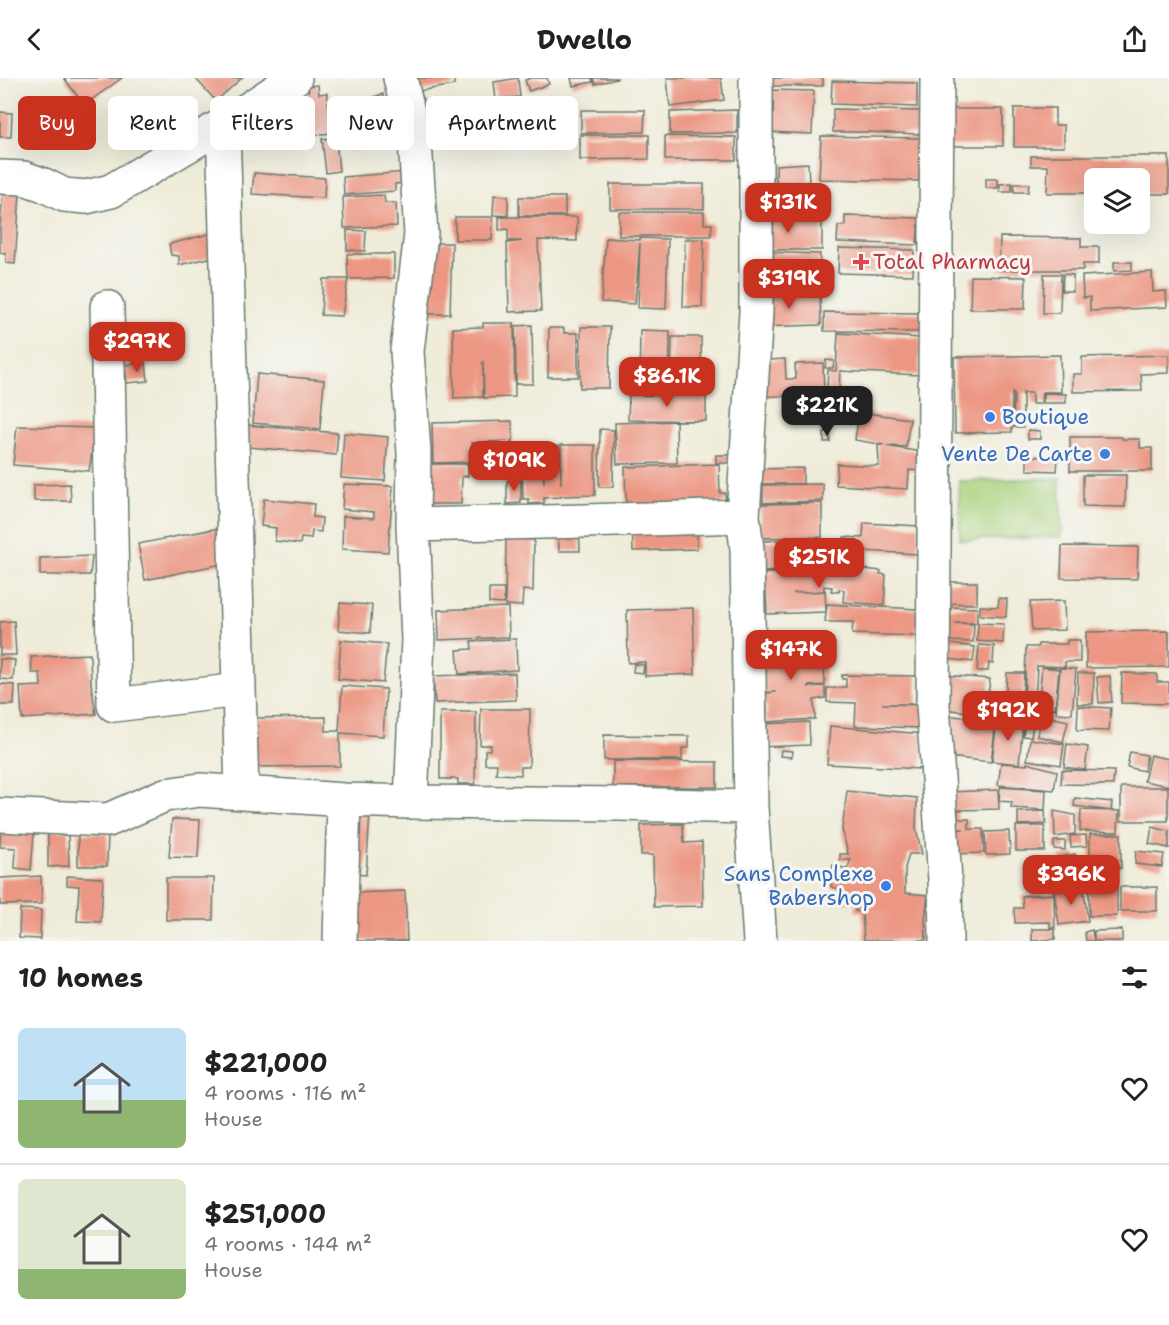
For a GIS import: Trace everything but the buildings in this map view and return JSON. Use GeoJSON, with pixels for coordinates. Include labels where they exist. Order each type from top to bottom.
{"type":"FeatureCollection","features":[{"type":"Feature","properties":{"kind":"street"},"geometry":{"type":"LineString","coordinates":[[267,96],[295,78]]}},
{"type":"Feature","properties":{"kind":"street"},"geometry":{"type":"LineString","coordinates":[[400,78],[415,141],[422,234],[407,351],[414,453],[413,525],[418,639],[411,802]]}},
{"type":"Feature","properties":{"kind":"street"},"geometry":{"type":"LineString","coordinates":[[756,78],[756,312],[743,516],[747,549],[751,807],[759,941]]}},
{"type":"Feature","properties":{"kind":"street"},"geometry":{"type":"LineString","coordinates":[[937,78],[933,705],[945,880],[946,941]]}},
{"type":"Feature","properties":{"kind":"street"},"geometry":{"type":"LineString","coordinates":[[0,177],[24,178],[64,195],[86,197],[111,190],[210,133]]}},
{"type":"Feature","properties":{"kind":"street"},"geometry":{"type":"LineString","coordinates":[[224,150],[242,793]]}},
{"type":"Feature","properties":{"kind":"street"},"geometry":{"type":"LineString","coordinates":[[107,307],[114,705],[239,690]]}},
{"type":"Feature","properties":{"kind":"street"},"geometry":{"type":"LineString","coordinates":[[413,525],[743,516]]}},
{"type":"Feature","properties":{"kind":"street"},"geometry":{"type":"LineString","coordinates":[[0,815],[108,820],[165,795],[200,790],[344,800],[751,807]]}},
{"type":"Feature","properties":{"kind":"street"},"geometry":{"type":"LineString","coordinates":[[340,941],[344,800]]}},
{"type":"Feature","properties":{"kind":"green space"},"geometry":{"type":"Polygon","coordinates":[[[1060,478],[1062,537],[960,540],[959,481],[1060,478]]]}},
{"type":"Feature","properties":{"kind":"place","name":"Total Pharmacy"},"geometry":{"type":"Point","coordinates":[861,262]}},
{"type":"Feature","properties":{"kind":"place","name":"Boutique"},"geometry":{"type":"Point","coordinates":[990,417]}},
{"type":"Feature","properties":{"kind":"place","name":"Vente De Carte"},"geometry":{"type":"Point","coordinates":[1105,454]}},
{"type":"Feature","properties":{"kind":"place","name":"Sans Complexe Babershop"},"geometry":{"type":"Point","coordinates":[886,886]}}]}
